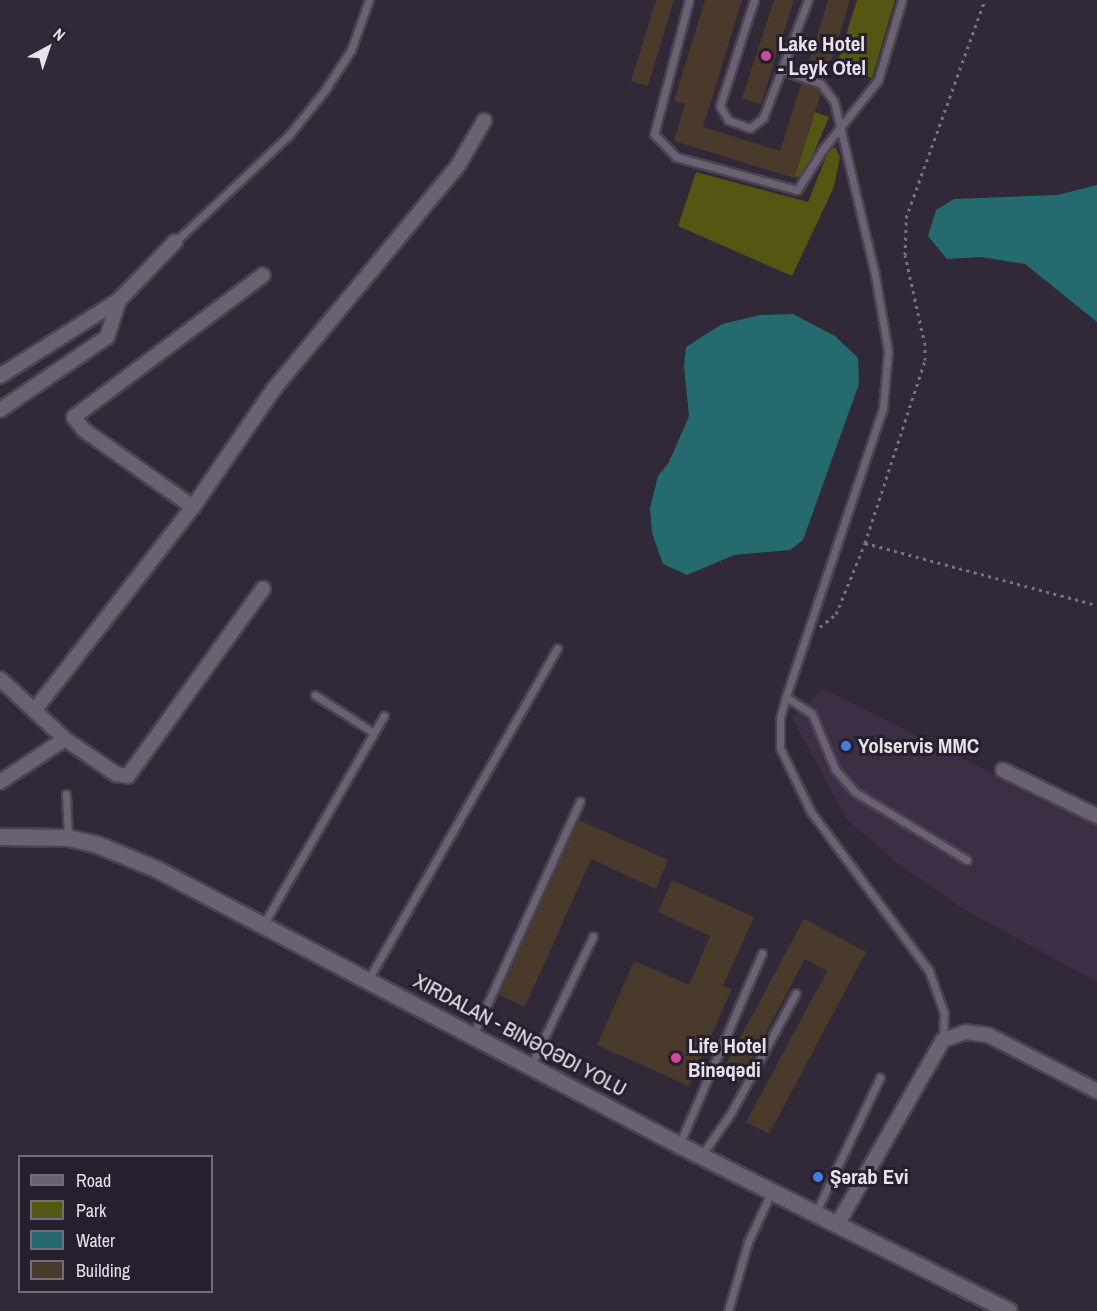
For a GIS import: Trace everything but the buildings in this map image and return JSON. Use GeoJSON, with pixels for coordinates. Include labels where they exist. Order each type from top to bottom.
{"type":"FeatureCollection","features":[{"type":"Feature","properties":{"kind":"main road"},"geometry":{"type":"LineString","coordinates":[[0,837],[68,838],[98,845],[158,870],[771,1193],[1009,1311]]}},
{"type":"Feature","properties":{"kind":"street"},"geometry":{"type":"LineString","coordinates":[[34,711],[193,507],[247,424],[459,164],[484,121]]}},
{"type":"Feature","properties":{"kind":"street"},"geometry":{"type":"LineString","coordinates":[[0,376],[119,300],[175,242]]}},
{"type":"Feature","properties":{"kind":"street"},"geometry":{"type":"LineString","coordinates":[[193,507],[84,430],[74,417],[263,275]]}},
{"type":"Feature","properties":{"kind":"street"},"geometry":{"type":"LineString","coordinates":[[0,410],[107,338],[119,300]]}},
{"type":"Feature","properties":{"kind":"street"},"geometry":{"type":"LineString","coordinates":[[0,679],[65,739],[116,774],[128,776],[263,589]]}},
{"type":"Feature","properties":{"kind":"street"},"geometry":{"type":"LineString","coordinates":[[0,782],[65,739]]}},
{"type":"Feature","properties":{"kind":"street"},"geometry":{"type":"LineString","coordinates":[[1004,770],[1097,816]]}},
{"type":"Feature","properties":{"kind":"street"},"geometry":{"type":"LineString","coordinates":[[837,1226],[943,1040],[966,1032],[988,1035],[1097,1090]]}},
{"type":"Feature","properties":{"kind":"lane"},"geometry":{"type":"LineString","coordinates":[[175,242],[289,135],[318,99],[351,50],[369,0]]}},
{"type":"Feature","properties":{"kind":"lane"},"geometry":{"type":"LineString","coordinates":[[689,0],[654,134],[676,157],[797,190],[823,148],[842,128],[878,80],[902,0]]}},
{"type":"Feature","properties":{"kind":"lane"},"geometry":{"type":"LineString","coordinates":[[754,0],[720,106],[722,114],[750,128],[758,125],[784,71],[808,0]]}},
{"type":"Feature","properties":{"kind":"lane"},"geometry":{"type":"LineString","coordinates":[[784,71],[821,84],[829,91],[842,128],[875,275],[888,351],[883,408],[786,697],[778,734],[795,785],[837,849],[929,971],[944,1013],[943,1040]]}},
{"type":"Feature","properties":{"kind":"lane"},"geometry":{"type":"LineString","coordinates":[[368,980],[557,648]]}},
{"type":"Feature","properties":{"kind":"lane"},"geometry":{"type":"LineString","coordinates":[[315,695],[374,733]]}},
{"type":"Feature","properties":{"kind":"lane"},"geometry":{"type":"LineString","coordinates":[[786,697],[812,714],[835,770],[855,792],[967,860]]}},
{"type":"Feature","properties":{"kind":"lane"},"geometry":{"type":"LineString","coordinates":[[263,925],[384,715]]}},
{"type":"Feature","properties":{"kind":"lane"},"geometry":{"type":"LineString","coordinates":[[66,794],[68,838]]}},
{"type":"Feature","properties":{"kind":"lane"},"geometry":{"type":"LineString","coordinates":[[473,1035],[580,801]]}},
{"type":"Feature","properties":{"kind":"lane"},"geometry":{"type":"LineString","coordinates":[[531,1065],[593,936]]}},
{"type":"Feature","properties":{"kind":"lane"},"geometry":{"type":"LineString","coordinates":[[679,1145],[762,953]]}},
{"type":"Feature","properties":{"kind":"lane"},"geometry":{"type":"LineString","coordinates":[[701,1156],[731,1113],[796,993]]}},
{"type":"Feature","properties":{"kind":"lane"},"geometry":{"type":"LineString","coordinates":[[815,1214],[880,1077]]}},
{"type":"Feature","properties":{"kind":"lane"},"geometry":{"type":"LineString","coordinates":[[728,1311],[748,1242],[771,1193]]}},
{"type":"Feature","properties":{"kind":"path"},"geometry":{"type":"LineString","coordinates":[[808,633],[829,623],[836,614],[865,543],[925,360],[905,255],[906,218],[985,0]]}},
{"type":"Feature","properties":{"kind":"path"},"geometry":{"type":"LineString","coordinates":[[865,543],[1097,605]]}},
{"type":"Feature","properties":{"kind":"shaded area","name":"Yolservis MMC"},"geometry":{"type":"Polygon","coordinates":[[[823,689],[1097,826],[1097,982],[965,910],[894,861],[846,818],[792,718],[823,689]]]}},
{"type":"Feature","properties":{"kind":"green space"},"geometry":{"type":"Polygon","coordinates":[[[857,0],[895,0],[872,78],[836,67],[857,0]]]}},
{"type":"Feature","properties":{"kind":"green space"},"geometry":{"type":"Polygon","coordinates":[[[815,112],[829,117],[805,173],[794,178],[815,112]]]}},
{"type":"Feature","properties":{"kind":"green space"},"geometry":{"type":"Polygon","coordinates":[[[835,147],[840,157],[834,187],[792,276],[678,226],[696,172],[808,202],[828,152],[835,147]]]}},
{"type":"Feature","properties":{"kind":"water"},"geometry":{"type":"Polygon","coordinates":[[[1097,185],[1097,322],[1025,264],[981,257],[947,259],[928,236],[936,210],[954,199],[1058,195],[1097,185]]]}},
{"type":"Feature","properties":{"kind":"water"},"geometry":{"type":"Polygon","coordinates":[[[793,314],[835,336],[858,358],[859,384],[803,540],[790,550],[734,555],[687,575],[663,564],[652,533],[650,508],[658,476],[669,462],[689,416],[684,366],[686,347],[722,324],[760,315],[793,314]]]}},
{"type":"Feature","properties":{"kind":"place","name":"Lake Hotel - Leyk Otel"},"geometry":{"type":"Point","coordinates":[766,56]}},
{"type":"Feature","properties":{"kind":"place","name":"Yolservis MMC"},"geometry":{"type":"Point","coordinates":[846,746]}},
{"type":"Feature","properties":{"kind":"place","name":"Life Hotel Binəqədi"},"geometry":{"type":"Point","coordinates":[676,1058]}},
{"type":"Feature","properties":{"kind":"place","name":"Şərab Evi"},"geometry":{"type":"Point","coordinates":[818,1177]}}]}
